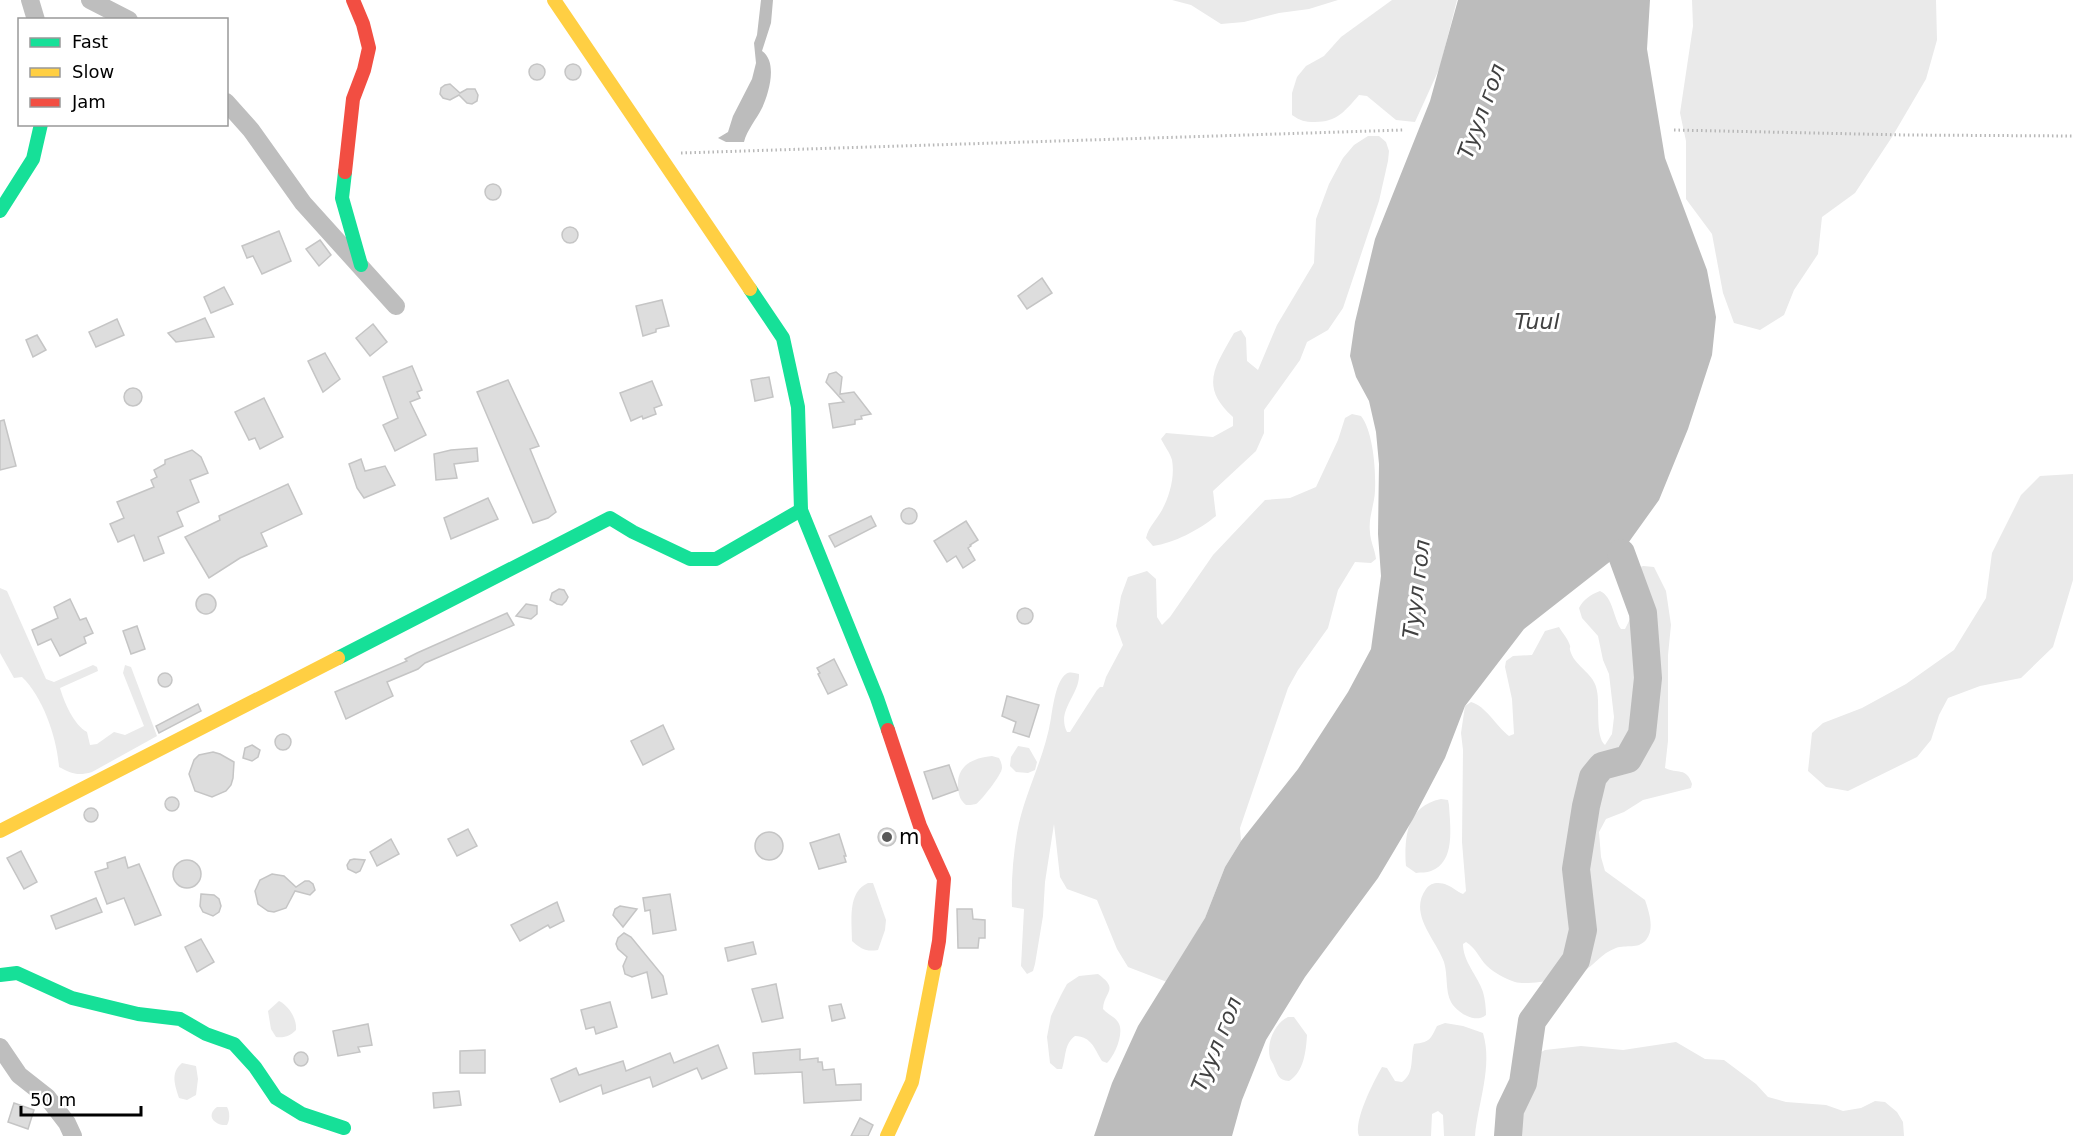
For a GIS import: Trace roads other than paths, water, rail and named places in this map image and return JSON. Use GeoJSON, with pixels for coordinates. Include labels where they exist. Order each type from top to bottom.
{"type":"FeatureCollection","features":[{"type":"Feature","properties":{"kind":"street"},"geometry":{"type":"LineString","coordinates":[[30,0],[35,18]]}},
{"type":"Feature","properties":{"kind":"street"},"geometry":{"type":"LineString","coordinates":[[90,0],[125,18]]}},
{"type":"Feature","properties":{"kind":"street"},"geometry":{"type":"LineString","coordinates":[[353,0],[363,24],[369,48],[364,70],[353,99],[342,198],[361,266]]}},
{"type":"Feature","properties":{"kind":"street"},"geometry":{"type":"LineString","coordinates":[[554,0],[783,338],[798,407],[801,510],[878,698],[920,826],[944,879],[939,941],[912,1082],[887,1136]]}},
{"type":"Feature","properties":{"kind":"street"},"geometry":{"type":"LineString","coordinates":[[228,104],[251,130],[303,203],[396,306]]}},
{"type":"Feature","properties":{"kind":"street"},"geometry":{"type":"LineString","coordinates":[[0,211],[33,159],[41,126]]}},
{"type":"Feature","properties":{"kind":"street"},"geometry":{"type":"LineString","coordinates":[[0,831],[610,518],[633,532],[690,559],[716,559],[801,510]]}},
{"type":"Feature","properties":{"kind":"street"},"geometry":{"type":"LineString","coordinates":[[0,975],[17,974],[72,999],[138,1014],[180,1019],[206,1034],[234,1044],[255,1067],[276,1098],[302,1114],[344,1128]]}},
{"type":"Feature","properties":{"kind":"street"},"geometry":{"type":"LineString","coordinates":[[0,1047],[19,1075],[47,1097],[67,1123],[73,1136]]}},
{"type":"Feature","properties":{"kind":"water"},"geometry":{"type":"Polygon","coordinates":[[[761,0],[773,0],[771,23],[762,51],[770,62],[771,78],[762,108],[744,142],[726,142],[718,138],[728,132],[733,116],[752,79],[756,63],[754,43],[761,0]]]}},
{"type":"Feature","properties":{"kind":"water","name":"Tuul"},"geometry":{"type":"Polygon","coordinates":[[[1458,0],[1650,0],[1647,49],[1665,158],[1707,270],[1716,317],[1712,355],[1688,429],[1659,500],[1621,553],[1524,629],[1465,706],[1445,758],[1378,878],[1305,977],[1266,1040],[1242,1100],[1232,1136],[1094,1136],[1112,1083],[1138,1026],[1205,918],[1225,867],[1241,841],[1298,769],[1348,692],[1371,649],[1381,576],[1378,534],[1379,464],[1376,432],[1369,401],[1356,377],[1350,356],[1355,322],[1375,239],[1430,101],[1458,0]]]}},
{"type":"Feature","properties":{"kind":"waterway"},"geometry":{"type":"LineString","coordinates":[[1508,1136],[1510,1110],[1523,1083],[1532,1021],[1576,960],[1583,930],[1576,869],[1593,777],[1602,766],[1628,759],[1642,734],[1648,678],[1643,613],[1621,553]]}},
{"type":"Feature","properties":{"kind":"place","name":"m"},"geometry":{"type":"Point","coordinates":[887,837]}},
{"type":"Feature","properties":{"kind":"water label","name":"Туул гол"},"geometry":{"type":"Point","coordinates":[1481,111]}},
{"type":"Feature","properties":{"kind":"water label","name":"Туул гол"},"geometry":{"type":"Point","coordinates":[1416,589]}},
{"type":"Feature","properties":{"kind":"water label","name":"Туул гол"},"geometry":{"type":"Point","coordinates":[1216,1044]}}]}
